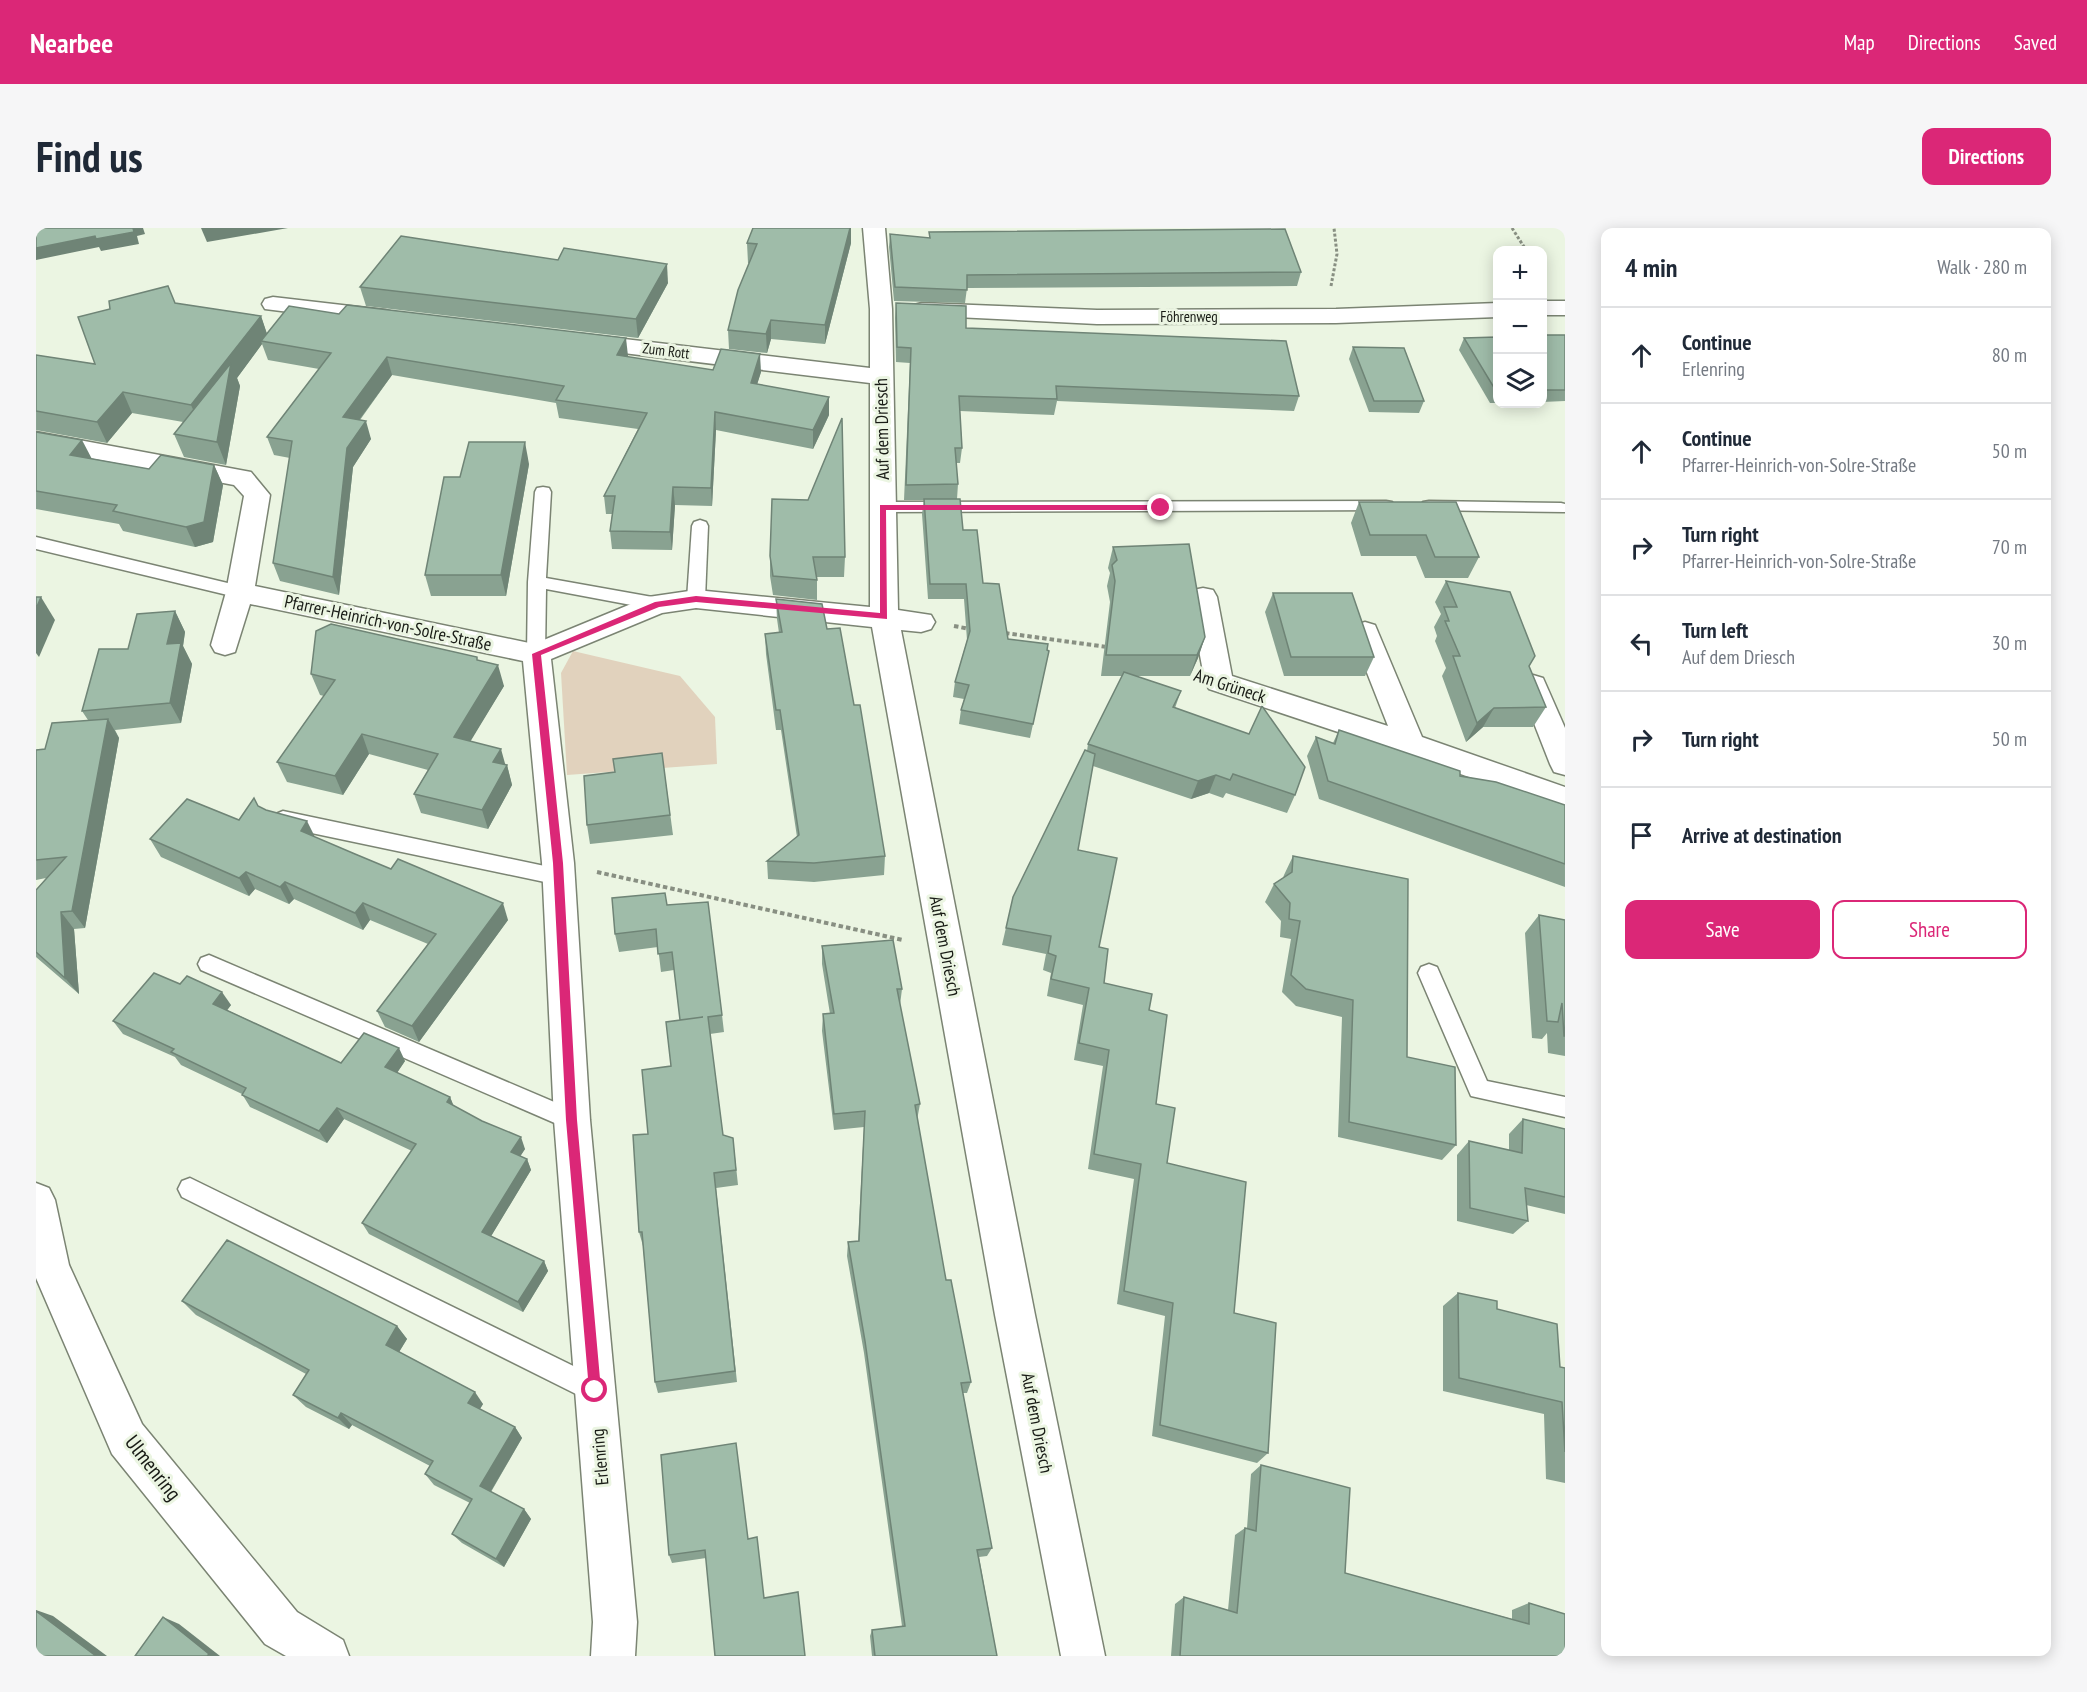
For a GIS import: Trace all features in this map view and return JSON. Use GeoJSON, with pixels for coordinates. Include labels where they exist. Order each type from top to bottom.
{"type":"FeatureCollection","features":[{"type":"Feature","properties":{"kind":"street","name":"Auf dem Driesch"},"geometry":{"type":"LineString","coordinates":[[874,228],[881,309],[884,616],[1083,1656]]}},
{"type":"Feature","properties":{"kind":"street"},"geometry":{"type":"LineString","coordinates":[[273,304],[402,319]]}},
{"type":"Feature","properties":{"kind":"street"},"geometry":{"type":"LineString","coordinates":[[1547,308],[1565,308]]}},
{"type":"Feature","properties":{"kind":"street","name":"Föhrenweg"},"geometry":{"type":"LineString","coordinates":[[881,309],[1097,317],[1336,316],[1493,310]]}},
{"type":"Feature","properties":{"kind":"street","name":"Zum Rott"},"geometry":{"type":"LineString","coordinates":[[566,339],[881,377]]}},
{"type":"Feature","properties":{"kind":"street"},"geometry":{"type":"LineString","coordinates":[[36,440],[242,478],[257,495],[240,592],[225,645]]}},
{"type":"Feature","properties":{"kind":"street","name":"Pfarrer-Heinrich-von-Solre-Straße"},"geometry":{"type":"LineString","coordinates":[[240,592],[536,654]]}},
{"type":"Feature","properties":{"kind":"street","name":"Am Grüneck"},"geometry":{"type":"LineString","coordinates":[[1203,597],[1219,682],[1410,744],[1565,799]]}},
{"type":"Feature","properties":{"kind":"street"},"geometry":{"type":"LineString","coordinates":[[558,870],[536,654],[658,604],[696,599],[884,616],[921,622]]}},
{"type":"Feature","properties":{"kind":"street"},"geometry":{"type":"LineString","coordinates":[[1365,632],[1410,744]]}},
{"type":"Feature","properties":{"kind":"street"},"geometry":{"type":"LineString","coordinates":[[1533,685],[1565,764]]}},
{"type":"Feature","properties":{"kind":"street","name":"Erlenring"},"geometry":{"type":"LineString","coordinates":[[558,870],[572,1120],[615,1622],[613,1656]]}},
{"type":"Feature","properties":{"kind":"street","name":"Ulmenring"},"geometry":{"type":"LineString","coordinates":[[36,1200],[50,1266],[128,1439],[281,1628],[327,1656]]}},
{"type":"Feature","properties":{"kind":"lane"},"geometry":{"type":"LineString","coordinates":[[536,654],[537,582],[543,492]]}},
{"type":"Feature","properties":{"kind":"lane"},"geometry":{"type":"LineString","coordinates":[[883,507],[1562,508]]}},
{"type":"Feature","properties":{"kind":"lane"},"geometry":{"type":"LineString","coordinates":[[696,599],[700,526]]}},
{"type":"Feature","properties":{"kind":"lane"},"geometry":{"type":"LineString","coordinates":[[36,543],[211,583],[240,592]]}},
{"type":"Feature","properties":{"kind":"lane"},"geometry":{"type":"LineString","coordinates":[[537,582],[658,604]]}},
{"type":"Feature","properties":{"kind":"lane"},"geometry":{"type":"LineString","coordinates":[[276,818],[558,870]]}},
{"type":"Feature","properties":{"kind":"lane"},"geometry":{"type":"LineString","coordinates":[[209,964],[572,1120]]}},
{"type":"Feature","properties":{"kind":"lane"},"geometry":{"type":"LineString","coordinates":[[1429,974],[1479,1089],[1565,1107]]}},
{"type":"Feature","properties":{"kind":"lane"},"geometry":{"type":"LineString","coordinates":[[190,1189],[595,1390]]}},
{"type":"Feature","properties":{"kind":"path"},"geometry":{"type":"LineString","coordinates":[[1334,228],[1337,254],[1330,282],[1336,316]]}},
{"type":"Feature","properties":{"kind":"path"},"geometry":{"type":"LineString","coordinates":[[1512,228],[1523,246]]}},
{"type":"Feature","properties":{"kind":"path"},"geometry":{"type":"LineString","coordinates":[[921,622],[978,630]]}},
{"type":"Feature","properties":{"kind":"path"},"geometry":{"type":"LineString","coordinates":[[1000,633],[1115,648]]}},
{"type":"Feature","properties":{"kind":"path"},"geometry":{"type":"LineString","coordinates":[[558,870],[946,949]]}},
{"type":"Feature","properties":{"kind":"shaded area"},"geometry":{"type":"Polygon","coordinates":[[[573,651],[680,676],[715,717],[717,764],[567,775],[561,673],[573,651]]]}},
{"type":"Feature","properties":{"kind":"building"},"geometry":{"type":"Polygon","coordinates":[[[36,228],[133,228],[134,232],[96,239],[95,236],[36,248],[36,228]]]}},
{"type":"Feature","properties":{"kind":"building"},"geometry":{"type":"Polygon","coordinates":[[[753,228],[850,228],[825,325],[771,320],[766,334],[728,330],[738,290],[757,244],[747,243],[753,228]]]}},
{"type":"Feature","properties":{"kind":"building"},"geometry":{"type":"Polygon","coordinates":[[[1285,229],[1301,272],[967,275],[967,290],[895,287],[890,234],[930,238],[929,232],[1285,229]]]}},
{"type":"Feature","properties":{"kind":"building"},"geometry":{"type":"Polygon","coordinates":[[[401,236],[558,260],[564,248],[667,264],[636,319],[360,287],[401,236]]]}},
{"type":"Feature","properties":{"kind":"building"},"geometry":{"type":"Polygon","coordinates":[[[168,286],[175,303],[261,316],[191,405],[123,392],[97,422],[36,411],[36,355],[95,364],[78,317],[110,309],[109,301],[168,286]]]}},
{"type":"Feature","properties":{"kind":"building"},"geometry":{"type":"Polygon","coordinates":[[[896,303],[966,306],[966,328],[1286,341],[1299,396],[1056,386],[1057,399],[959,396],[962,448],[955,448],[958,484],[906,485],[911,348],[897,347],[896,303]]]}},
{"type":"Feature","properties":{"kind":"building"},"geometry":{"type":"Polygon","coordinates":[[[347,305],[626,338],[617,355],[713,370],[721,349],[760,354],[751,383],[829,397],[813,430],[715,412],[711,488],[673,487],[670,532],[610,531],[615,496],[604,496],[647,413],[556,400],[564,386],[387,357],[343,417],[366,421],[347,448],[333,577],[273,563],[292,441],[267,437],[331,353],[261,341],[289,306],[339,314],[347,305]]]}},
{"type":"Feature","properties":{"kind":"building"},"geometry":{"type":"Polygon","coordinates":[[[1547,335],[1565,335],[1565,390],[1547,390],[1547,335]]]}},
{"type":"Feature","properties":{"kind":"building"},"geometry":{"type":"Polygon","coordinates":[[[1493,337],[1493,386],[1464,338],[1493,337]]]}},
{"type":"Feature","properties":{"kind":"building"},"geometry":{"type":"Polygon","coordinates":[[[1353,347],[1404,348],[1424,401],[1374,401],[1353,347]]]}},
{"type":"Feature","properties":{"kind":"building"},"geometry":{"type":"Polygon","coordinates":[[[231,363],[217,442],[174,434],[231,363]]]}},
{"type":"Feature","properties":{"kind":"building"},"geometry":{"type":"Polygon","coordinates":[[[842,418],[845,557],[813,557],[817,580],[773,576],[770,556],[772,499],[808,500],[842,418]]]}},
{"type":"Feature","properties":{"kind":"building"},"geometry":{"type":"Polygon","coordinates":[[[36,432],[82,440],[70,455],[149,469],[161,455],[214,465],[204,522],[186,527],[113,511],[117,505],[36,491],[36,432]]]}},
{"type":"Feature","properties":{"kind":"building"},"geometry":{"type":"Polygon","coordinates":[[[469,442],[525,442],[501,575],[425,575],[444,477],[460,477],[469,442]]]}},
{"type":"Feature","properties":{"kind":"building"},"geometry":{"type":"Polygon","coordinates":[[[924,499],[960,499],[963,530],[977,530],[983,583],[999,584],[1008,639],[1048,644],[1047,650],[1049,651],[1033,724],[961,710],[969,685],[955,682],[970,631],[966,584],[930,584],[924,499]]]}},
{"type":"Feature","properties":{"kind":"building"},"geometry":{"type":"Polygon","coordinates":[[[1359,502],[1456,502],[1479,557],[1435,557],[1426,535],[1370,535],[1359,502]]]}},
{"type":"Feature","properties":{"kind":"building"},"geometry":{"type":"Polygon","coordinates":[[[1189,544],[1205,637],[1197,655],[1106,655],[1115,581],[1112,565],[1117,560],[1113,547],[1189,544]]]}},
{"type":"Feature","properties":{"kind":"building"},"geometry":{"type":"Polygon","coordinates":[[[1446,581],[1510,592],[1535,656],[1529,666],[1546,707],[1494,708],[1477,723],[1453,656],[1460,656],[1445,621],[1449,621],[1444,607],[1457,607],[1446,581]]]}},
{"type":"Feature","properties":{"kind":"building"},"geometry":{"type":"Polygon","coordinates":[[[1273,593],[1352,593],[1374,657],[1291,657],[1273,593]]]}},
{"type":"Feature","properties":{"kind":"building"},"geometry":{"type":"Polygon","coordinates":[[[36,597],[41,597],[36,609],[36,597]]]}},
{"type":"Feature","properties":{"kind":"building"},"geometry":{"type":"Polygon","coordinates":[[[776,599],[822,604],[827,629],[840,628],[854,705],[860,705],[885,856],[814,863],[767,861],[799,835],[780,710],[776,710],[765,634],[782,632],[776,599]]]}},
{"type":"Feature","properties":{"kind":"building"},"geometry":{"type":"Polygon","coordinates":[[[175,611],[167,644],[181,643],[170,703],[82,711],[99,649],[128,649],[137,614],[175,611]]]}},
{"type":"Feature","properties":{"kind":"building"},"geometry":{"type":"Polygon","coordinates":[[[331,624],[477,657],[477,660],[498,665],[454,737],[501,749],[493,762],[507,765],[482,810],[414,794],[438,754],[362,734],[335,776],[277,762],[335,680],[311,674],[316,631],[331,624]]]}},
{"type":"Feature","properties":{"kind":"building"},"geometry":{"type":"Polygon","coordinates":[[[1124,672],[1181,691],[1173,707],[1249,734],[1262,706],[1305,767],[1295,795],[1233,774],[1230,780],[1216,775],[1198,781],[1088,744],[1124,672]]]}},
{"type":"Feature","properties":{"kind":"building"},"geometry":{"type":"Polygon","coordinates":[[[108,719],[72,911],[61,912],[65,978],[36,952],[36,890],[66,857],[36,860],[36,750],[45,749],[52,723],[108,719]]]}},
{"type":"Feature","properties":{"kind":"building"},"geometry":{"type":"Polygon","coordinates":[[[1339,730],[1460,771],[1460,776],[1496,782],[1565,805],[1565,864],[1328,781],[1316,737],[1335,744],[1339,730]]]}},
{"type":"Feature","properties":{"kind":"building"},"geometry":{"type":"Polygon","coordinates":[[[1085,750],[1095,754],[1078,850],[1117,858],[1099,947],[1108,949],[1104,983],[1152,994],[1149,1010],[1167,1015],[1156,1104],[1175,1108],[1167,1163],[1246,1182],[1234,1313],[1276,1323],[1268,1453],[1160,1425],[1173,1303],[1124,1291],[1141,1164],[1094,1154],[1109,1050],[1079,1043],[1089,988],[1051,979],[1056,956],[1048,953],[1051,936],[1006,928],[1013,897],[1085,750]]]}},
{"type":"Feature","properties":{"kind":"building"},"geometry":{"type":"Polygon","coordinates":[[[662,753],[670,815],[587,825],[584,776],[615,772],[613,759],[662,753]]]}},
{"type":"Feature","properties":{"kind":"building"},"geometry":{"type":"Polygon","coordinates":[[[254,798],[258,806],[266,810],[307,821],[301,831],[355,854],[391,869],[398,859],[503,903],[412,1026],[377,1011],[436,934],[363,903],[355,913],[285,882],[280,887],[246,872],[239,878],[150,839],[187,799],[239,820],[254,798]]]}},
{"type":"Feature","properties":{"kind":"building"},"geometry":{"type":"Polygon","coordinates":[[[1293,856],[1408,879],[1407,1057],[1455,1067],[1456,1145],[1349,1122],[1353,1000],[1306,989],[1291,975],[1300,921],[1289,919],[1290,903],[1274,884],[1292,872],[1293,856]]]}},
{"type":"Feature","properties":{"kind":"building"},"geometry":{"type":"Polygon","coordinates":[[[665,893],[667,905],[708,902],[722,1015],[708,1017],[723,1135],[733,1138],[736,1170],[714,1173],[735,1371],[655,1382],[642,1232],[639,1232],[633,1135],[648,1134],[642,1070],[671,1066],[666,1022],[703,1017],[680,1020],[672,952],[658,954],[656,929],[615,934],[612,898],[665,893]]]}},
{"type":"Feature","properties":{"kind":"building"},"geometry":{"type":"Polygon","coordinates":[[[1539,915],[1565,920],[1565,1036],[1562,1003],[1558,1022],[1547,1021],[1539,915]]]}},
{"type":"Feature","properties":{"kind":"building"},"geometry":{"type":"Polygon","coordinates":[[[893,940],[902,989],[897,989],[920,1104],[915,1105],[946,1280],[951,1280],[971,1382],[961,1383],[992,1548],[977,1550],[997,1656],[875,1656],[872,1630],[905,1626],[865,1341],[848,1242],[859,1241],[865,1111],[834,1114],[823,1014],[834,1013],[822,946],[893,940]]]}},
{"type":"Feature","properties":{"kind":"building"},"geometry":{"type":"Polygon","coordinates":[[[154,973],[180,984],[187,976],[222,992],[213,1004],[341,1063],[364,1033],[399,1048],[385,1067],[450,1097],[447,1102],[482,1121],[521,1137],[511,1152],[527,1159],[482,1232],[544,1261],[518,1302],[362,1223],[416,1144],[337,1108],[319,1131],[242,1095],[246,1088],[171,1052],[174,1049],[113,1021],[154,973]]]}},
{"type":"Feature","properties":{"kind":"building"},"geometry":{"type":"Polygon","coordinates":[[[1523,1119],[1565,1129],[1565,1197],[1525,1188],[1528,1221],[1470,1208],[1469,1141],[1522,1153],[1523,1119]]]}},
{"type":"Feature","properties":{"kind":"building"},"geometry":{"type":"Polygon","coordinates":[[[227,1240],[397,1326],[386,1345],[475,1392],[468,1403],[515,1427],[480,1486],[524,1509],[496,1559],[452,1534],[472,1499],[425,1474],[433,1461],[341,1413],[338,1418],[293,1395],[309,1370],[182,1301],[227,1240]]]}},
{"type":"Feature","properties":{"kind":"building"},"geometry":{"type":"Polygon","coordinates":[[[1458,1293],[1497,1301],[1497,1309],[1557,1324],[1560,1367],[1565,1368],[1565,1452],[1562,1402],[1459,1378],[1458,1293]]]}},
{"type":"Feature","properties":{"kind":"building"},"geometry":{"type":"Polygon","coordinates":[[[736,1443],[748,1539],[757,1537],[764,1598],[798,1592],[805,1656],[715,1656],[705,1550],[669,1555],[661,1455],[736,1443]]]}},
{"type":"Feature","properties":{"kind":"building"},"geometry":{"type":"Polygon","coordinates":[[[1261,1465],[1350,1488],[1345,1573],[1529,1624],[1529,1603],[1565,1614],[1565,1656],[1180,1656],[1184,1597],[1237,1613],[1245,1528],[1256,1531],[1261,1465]]]}},
{"type":"Feature","properties":{"kind":"building"},"geometry":{"type":"Polygon","coordinates":[[[36,1611],[96,1656],[36,1656],[36,1611]]]}},
{"type":"Feature","properties":{"kind":"building"},"geometry":{"type":"Polygon","coordinates":[[[163,1617],[209,1654],[207,1656],[135,1656],[163,1617]]]}},
{"type":"Feature","properties":{"kind":"route"},"geometry":{"type":"LineString","coordinates":[[595,1390],[572,1120],[558,863],[536,654],[658,604],[696,599],[884,616],[883,507],[1161,508]]}}]}
